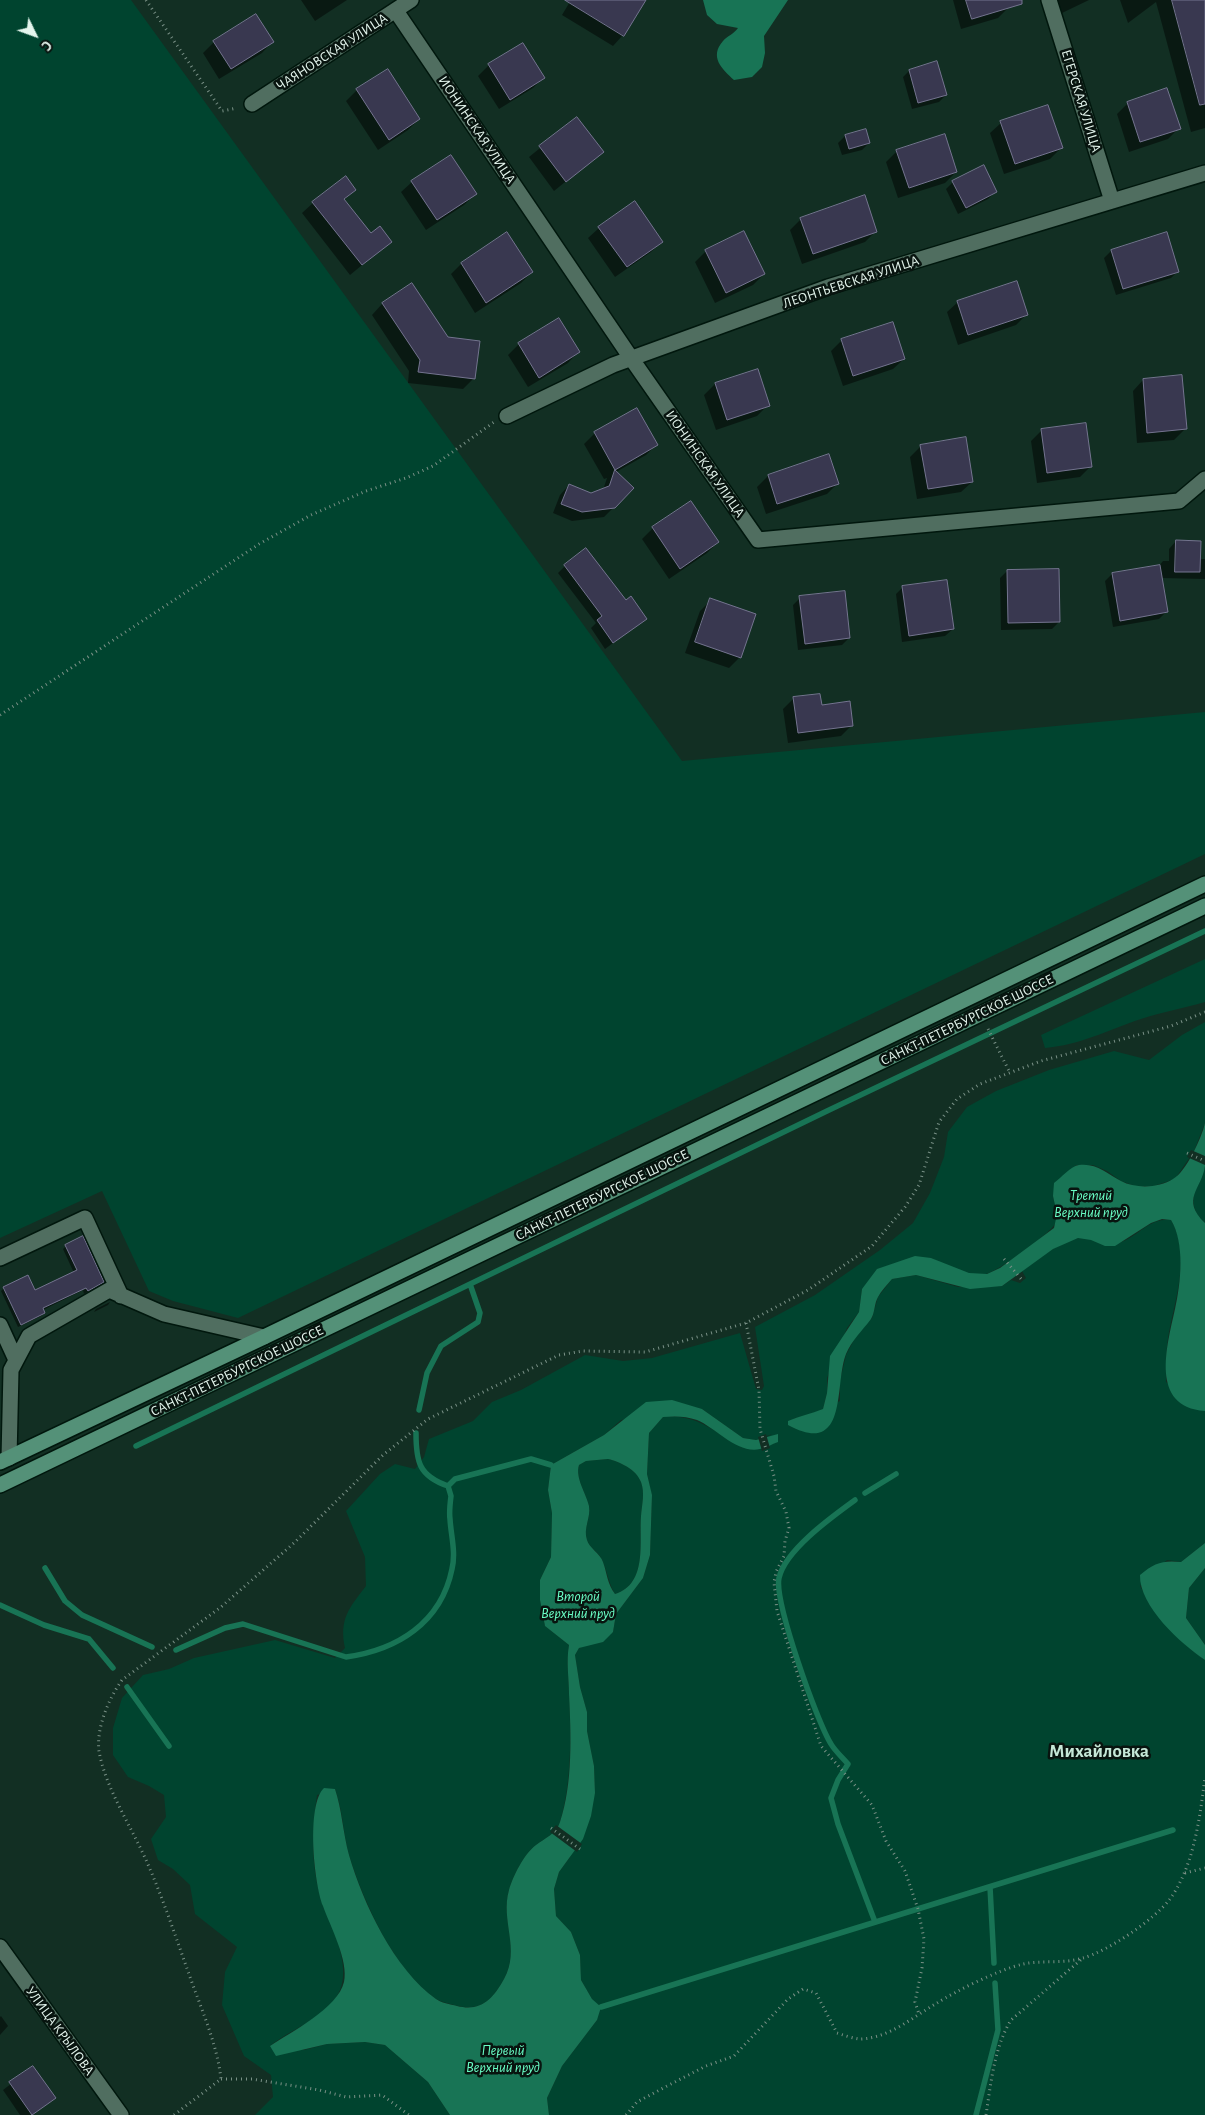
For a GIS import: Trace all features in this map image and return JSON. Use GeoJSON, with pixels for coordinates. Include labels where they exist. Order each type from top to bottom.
{"type":"FeatureCollection","features":[{"type":"Feature","properties":{"kind":"main road","name":"САНКТ-ПЕТЕРБУРГСКОЕ ШОССЕ"},"geometry":{"type":"LineString","coordinates":[[4,1460],[264,1337],[1205,884]]}},
{"type":"Feature","properties":{"kind":"main road","name":"САНКТ-ПЕТЕРБУРГСКОЕ ШОССЕ"},"geometry":{"type":"LineString","coordinates":[[0,1485],[1205,906]]}},
{"type":"Feature","properties":{"kind":"street","name":"ЧАЯНОВСКАЯ УЛИЦА"},"geometry":{"type":"LineString","coordinates":[[252,104],[411,0]]}},
{"type":"Feature","properties":{"kind":"street","name":"ЕГЕРСКАЯ УЛИЦА"},"geometry":{"type":"LineString","coordinates":[[1050,0],[1112,201]]}},
{"type":"Feature","properties":{"kind":"street","name":"ИОНИНСКАЯ УЛИЦА"},"geometry":{"type":"LineString","coordinates":[[396,11],[631,358],[758,540],[1179,501],[1205,479]]}},
{"type":"Feature","properties":{"kind":"street","name":"ЛЕОНТЬЕВСКАЯ УЛИЦА"},"geometry":{"type":"LineString","coordinates":[[506,416],[631,358],[828,287],[1205,173]]}},
{"type":"Feature","properties":{"kind":"street"},"geometry":{"type":"LineString","coordinates":[[0,1258],[85,1218],[121,1296]]}},
{"type":"Feature","properties":{"kind":"street"},"geometry":{"type":"LineString","coordinates":[[4,1460],[11,1370],[28,1336],[109,1290],[164,1314],[264,1337]]}},
{"type":"Feature","properties":{"kind":"street"},"geometry":{"type":"LineString","coordinates":[[0,1325],[16,1360]]}},
{"type":"Feature","properties":{"kind":"street","name":"УЛИЦА КРЫЛОВА"},"geometry":{"type":"LineString","coordinates":[[0,1946],[121,2115]]}},
{"type":"Feature","properties":{"kind":"path"},"geometry":{"type":"LineString","coordinates":[[146,0],[222,110],[252,104]]}},
{"type":"Feature","properties":{"kind":"path"},"geometry":{"type":"LineString","coordinates":[[0,714],[259,544],[311,515],[366,491],[406,478],[453,453],[490,425],[506,416]]}},
{"type":"Feature","properties":{"kind":"path"},"geometry":{"type":"LineString","coordinates":[[221,2079],[218,2054],[170,1922],[146,1860],[106,1774],[99,1750],[102,1723],[113,1692],[122,1680],[220,1607],[294,1543],[383,1455],[428,1419],[559,1355],[583,1351],[644,1352],[746,1323],[808,1290],[872,1246],[905,1207],[919,1185],[939,1122],[957,1099],[980,1084],[1042,1060],[1171,1026],[1205,1012]]}},
{"type":"Feature","properties":{"kind":"path"},"geometry":{"type":"LineString","coordinates":[[980,1014],[1010,1073]]}},
{"type":"Feature","properties":{"kind":"path"},"geometry":{"type":"LineString","coordinates":[[1188,1153],[1205,1161]]}},
{"type":"Feature","properties":{"kind":"path"},"geometry":{"type":"LineString","coordinates":[[1004,1259],[1023,1281]]}},
{"type":"Feature","properties":{"kind":"path"},"geometry":{"type":"LineString","coordinates":[[746,1323],[762,1409],[760,1429],[789,1528],[784,1541],[784,1556],[774,1582],[777,1611],[822,1746],[872,1805],[886,1841],[905,1871],[918,1909],[924,1939],[922,1968],[915,2002],[919,2014]]}},
{"type":"Feature","properties":{"kind":"path"},"geometry":{"type":"LineString","coordinates":[[986,2115],[997,2052],[1003,2033],[1011,2020],[1083,1958],[1119,1940],[1147,1922],[1169,1899],[1184,1873],[1201,1809],[1205,1777]]}},
{"type":"Feature","properties":{"kind":"path"},"geometry":{"type":"LineString","coordinates":[[551,1828],[580,1849]]}},
{"type":"Feature","properties":{"kind":"path"},"geometry":{"type":"LineString","coordinates":[[1184,1873],[1205,1868]]}},
{"type":"Feature","properties":{"kind":"path"},"geometry":{"type":"LineString","coordinates":[[626,2115],[637,2102],[706,2066],[734,2056],[788,1999],[803,1989],[816,1993],[837,2033],[859,2039],[891,2032],[977,1982],[1023,1964],[1083,1958]]}},
{"type":"Feature","properties":{"kind":"path"},"geometry":{"type":"LineString","coordinates":[[174,2115],[221,2079],[252,2079],[319,2090],[346,2097],[382,2095],[409,2115]]}},
{"type":"Feature","properties":{"kind":"shaded area"},"geometry":{"type":"Polygon","coordinates":[[[0,0],[131,0],[682,761],[1205,712],[1205,854],[238,1318],[173,1301],[149,1291],[102,1191],[0,1238],[0,0]]]}},
{"type":"Feature","properties":{"kind":"shaded area"},"geometry":{"type":"Polygon","coordinates":[[[1205,959],[1205,1002],[1129,1023],[1070,1044],[1045,1048],[1041,1035],[1205,959]]]}},
{"type":"Feature","properties":{"kind":"shaded area"},"geometry":{"type":"Polygon","coordinates":[[[1205,1022],[1205,1123],[1194,1151],[1175,1179],[1154,1186],[1135,1186],[1121,1181],[1107,1171],[1093,1165],[1076,1165],[1053,1196],[1057,1216],[1053,1227],[1024,1251],[992,1272],[979,1275],[971,1274],[931,1258],[862,1289],[859,1312],[847,1328],[827,1378],[827,1393],[823,1409],[840,1401],[840,1381],[846,1355],[856,1336],[872,1318],[878,1297],[892,1279],[916,1275],[958,1287],[1002,1286],[1011,1280],[1020,1283],[1026,1278],[1022,1271],[1049,1252],[1071,1240],[1084,1238],[1105,1244],[1118,1243],[1132,1237],[1152,1223],[1171,1220],[1177,1232],[1181,1259],[1168,1341],[1166,1382],[1205,1411],[1205,1543],[1181,1562],[1167,1560],[1140,1586],[1168,1627],[1205,1660],[1205,2115],[549,2115],[547,2098],[562,2066],[597,2020],[592,1999],[581,1980],[580,1955],[571,1932],[556,1916],[554,1889],[559,1872],[570,1857],[595,1793],[594,1766],[587,1731],[587,1712],[580,1687],[575,1655],[579,1648],[613,1632],[616,1614],[643,1578],[650,1555],[652,1496],[647,1474],[649,1433],[663,1417],[687,1418],[698,1422],[748,1448],[772,1434],[756,1440],[743,1438],[702,1409],[621,1420],[604,1435],[551,1465],[548,1490],[552,1513],[551,1557],[540,1580],[540,1600],[545,1626],[569,1645],[569,1775],[564,1807],[558,1826],[553,1833],[527,1854],[511,1884],[507,1901],[511,1945],[509,1968],[499,1987],[489,1999],[478,2006],[471,2007],[442,2002],[421,1986],[407,1971],[382,1934],[355,1874],[335,1789],[317,1795],[313,1839],[315,1872],[321,1896],[342,1957],[343,1972],[341,1986],[335,1999],[321,2013],[270,2046],[304,2050],[327,2044],[365,2042],[385,2045],[428,2082],[450,2115],[255,2115],[273,2097],[271,2075],[244,2056],[222,2005],[225,1972],[237,1947],[195,1914],[190,1885],[173,1869],[158,1860],[151,1839],[166,1817],[164,1795],[128,1777],[113,1755],[113,1728],[122,1698],[143,1675],[169,1669],[194,1658],[275,1640],[335,1658],[345,1648],[343,1629],[347,1614],[366,1586],[365,1557],[346,1511],[380,1474],[395,1464],[415,1469],[424,1457],[429,1439],[473,1421],[492,1402],[521,1390],[585,1355],[623,1361],[652,1358],[740,1333],[756,1389],[762,1390],[764,1386],[755,1327],[815,1295],[880,1250],[913,1223],[930,1193],[944,1157],[948,1132],[967,1107],[996,1091],[1049,1070],[1114,1051],[1149,1060],[1182,1035],[1205,1022]],[[819,1411],[804,1417],[795,1418],[788,1425],[819,1411]]]}},
{"type":"Feature","properties":{"kind":"shaded area"},"geometry":{"type":"Polygon","coordinates":[[[1205,1166],[1205,1223],[1198,1216],[1193,1202],[1196,1188],[1205,1166]]]}},
{"type":"Feature","properties":{"kind":"shaded area"},"geometry":{"type":"Polygon","coordinates":[[[608,1459],[632,1470],[639,1477],[643,1490],[640,1561],[633,1581],[626,1589],[615,1594],[602,1559],[587,1540],[586,1531],[589,1506],[578,1475],[579,1465],[586,1461],[608,1459]]]}},
{"type":"Feature","properties":{"kind":"shaded area"},"geometry":{"type":"Polygon","coordinates":[[[1205,1568],[1205,1645],[1186,1618],[1189,1588],[1205,1568]]]}},
{"type":"Feature","properties":{"kind":"water"},"geometry":{"type":"Polygon","coordinates":[[[703,0],[788,0],[764,36],[765,53],[762,67],[752,77],[734,80],[725,72],[717,57],[717,52],[725,39],[738,28],[717,24],[707,15],[703,0]]]}},
{"type":"Feature","properties":{"kind":"water","name":"Третий Верхний пруд"},"geometry":{"type":"Polygon","coordinates":[[[1205,1123],[1205,1166],[1193,1200],[1198,1215],[1205,1223],[1205,1411],[1187,1407],[1176,1399],[1169,1387],[1166,1372],[1166,1356],[1179,1287],[1180,1251],[1171,1220],[1162,1219],[1151,1223],[1115,1246],[1105,1246],[1091,1240],[1078,1238],[1053,1249],[1002,1286],[970,1289],[916,1275],[892,1279],[878,1297],[871,1319],[848,1349],[835,1413],[830,1425],[821,1432],[808,1433],[788,1425],[788,1421],[823,1409],[827,1393],[830,1356],[859,1312],[862,1289],[877,1269],[915,1256],[931,1258],[969,1273],[987,1274],[1000,1268],[1054,1228],[1057,1214],[1053,1196],[1054,1183],[1073,1168],[1079,1165],[1091,1166],[1101,1169],[1127,1184],[1133,1185],[1154,1186],[1167,1182],[1178,1175],[1188,1162],[1201,1137],[1205,1123]]]}},
{"type":"Feature","properties":{"kind":"water","name":"Первый Верхний пруд"},"geometry":{"type":"Polygon","coordinates":[[[672,1400],[702,1409],[743,1438],[756,1440],[778,1434],[778,1442],[760,1449],[751,1450],[743,1448],[697,1420],[680,1417],[663,1417],[649,1433],[647,1474],[652,1495],[650,1555],[643,1578],[616,1614],[613,1632],[603,1642],[579,1648],[575,1655],[580,1687],[587,1712],[587,1731],[594,1766],[595,1793],[591,1816],[583,1839],[559,1872],[554,1889],[556,1916],[571,1932],[580,1955],[581,1980],[592,1999],[601,2007],[597,2020],[562,2066],[547,2098],[549,2115],[450,2115],[428,2082],[385,2045],[365,2042],[327,2044],[276,2056],[270,2046],[323,2010],[340,1992],[344,1982],[344,1964],[320,1895],[313,1845],[315,1810],[318,1797],[324,1788],[335,1789],[349,1855],[372,1914],[394,1953],[421,1986],[440,2002],[473,2007],[491,1998],[504,1979],[511,1957],[507,1913],[509,1890],[516,1872],[527,1854],[553,1833],[558,1826],[564,1807],[569,1775],[569,1645],[545,1626],[540,1600],[540,1580],[551,1557],[552,1513],[548,1490],[551,1465],[604,1435],[646,1402],[672,1400]],[[608,1459],[586,1461],[579,1465],[578,1475],[589,1506],[586,1531],[587,1540],[602,1559],[615,1594],[626,1589],[633,1581],[637,1572],[641,1549],[643,1494],[641,1482],[635,1473],[622,1464],[608,1459]]]}},
{"type":"Feature","properties":{"kind":"water"},"geometry":{"type":"Polygon","coordinates":[[[1205,1543],[1205,1568],[1189,1588],[1186,1618],[1205,1645],[1205,1660],[1163,1623],[1146,1599],[1140,1575],[1159,1563],[1169,1561],[1181,1562],[1205,1543]]]}},
{"type":"Feature","properties":{"kind":"pier"},"geometry":{"type":"Polygon","coordinates":[[[1191,1150],[1205,1156],[1205,1165],[1187,1157],[1191,1150]]]}},
{"type":"Feature","properties":{"kind":"pier"},"geometry":{"type":"Polygon","coordinates":[[[766,1434],[770,1448],[762,1451],[758,1437],[766,1434]]]}},
{"type":"Feature","properties":{"kind":"pier"},"geometry":{"type":"Polygon","coordinates":[[[556,1825],[582,1844],[577,1852],[550,1832],[556,1825]]]}},
{"type":"Feature","properties":{"kind":"building"},"geometry":{"type":"Polygon","coordinates":[[[565,0],[646,0],[624,36],[565,0]]]}},
{"type":"Feature","properties":{"kind":"building"},"geometry":{"type":"Polygon","coordinates":[[[966,0],[1022,0],[1022,4],[972,19],[966,0]]]}},
{"type":"Feature","properties":{"kind":"building"},"geometry":{"type":"Polygon","coordinates":[[[1172,0],[1205,0],[1205,104],[1200,105],[1172,0]]]}},
{"type":"Feature","properties":{"kind":"building"},"geometry":{"type":"Polygon","coordinates":[[[256,14],[274,42],[231,69],[213,41],[256,14]]]}},
{"type":"Feature","properties":{"kind":"building"},"geometry":{"type":"Polygon","coordinates":[[[523,43],[545,78],[510,100],[488,64],[523,43]]]}},
{"type":"Feature","properties":{"kind":"building"},"geometry":{"type":"Polygon","coordinates":[[[937,61],[947,95],[918,103],[909,70],[937,61]]]}},
{"type":"Feature","properties":{"kind":"building"},"geometry":{"type":"Polygon","coordinates":[[[388,69],[420,119],[389,140],[356,89],[388,69]]]}},
{"type":"Feature","properties":{"kind":"building"},"geometry":{"type":"Polygon","coordinates":[[[1167,88],[1181,129],[1140,142],[1127,102],[1167,88]]]}},
{"type":"Feature","properties":{"kind":"building"},"geometry":{"type":"Polygon","coordinates":[[[1048,105],[1063,148],[1015,164],[1000,121],[1048,105]]]}},
{"type":"Feature","properties":{"kind":"building"},"geometry":{"type":"Polygon","coordinates":[[[577,117],[604,152],[566,182],[539,146],[577,117]]]}},
{"type":"Feature","properties":{"kind":"building"},"geometry":{"type":"Polygon","coordinates":[[[866,129],[870,143],[849,149],[845,135],[866,129]]]}},
{"type":"Feature","properties":{"kind":"building"},"geometry":{"type":"Polygon","coordinates":[[[945,134],[957,172],[909,188],[896,150],[945,134]]]}},
{"type":"Feature","properties":{"kind":"building"},"geometry":{"type":"Polygon","coordinates":[[[451,155],[477,194],[437,220],[411,181],[451,155]]]}},
{"type":"Feature","properties":{"kind":"building"},"geometry":{"type":"Polygon","coordinates":[[[984,165],[997,192],[966,208],[952,181],[984,165]]]}},
{"type":"Feature","properties":{"kind":"building"},"geometry":{"type":"Polygon","coordinates":[[[346,176],[356,190],[344,199],[371,233],[380,226],[392,242],[362,265],[312,202],[346,176]]]}},
{"type":"Feature","properties":{"kind":"building"},"geometry":{"type":"Polygon","coordinates":[[[865,195],[877,232],[813,254],[800,218],[865,195]]]}},
{"type":"Feature","properties":{"kind":"building"},"geometry":{"type":"Polygon","coordinates":[[[635,201],[663,242],[627,267],[598,227],[635,201]]]}},
{"type":"Feature","properties":{"kind":"building"},"geometry":{"type":"Polygon","coordinates":[[[744,231],[765,274],[726,293],[705,250],[744,231]]]}},
{"type":"Feature","properties":{"kind":"building"},"geometry":{"type":"Polygon","coordinates":[[[507,232],[533,272],[486,303],[461,263],[507,232]]]}},
{"type":"Feature","properties":{"kind":"building"},"geometry":{"type":"Polygon","coordinates":[[[1167,232],[1179,272],[1123,289],[1111,250],[1167,232]]]}},
{"type":"Feature","properties":{"kind":"building"},"geometry":{"type":"Polygon","coordinates":[[[1017,281],[1028,315],[968,335],[957,301],[1017,281]]]}},
{"type":"Feature","properties":{"kind":"building"},"geometry":{"type":"Polygon","coordinates":[[[412,283],[448,337],[480,341],[475,379],[418,372],[420,360],[382,303],[412,283]]]}},
{"type":"Feature","properties":{"kind":"building"},"geometry":{"type":"Polygon","coordinates":[[[559,318],[580,352],[539,378],[518,343],[559,318]]]}},
{"type":"Feature","properties":{"kind":"building"},"geometry":{"type":"Polygon","coordinates":[[[893,322],[905,359],[853,376],[841,339],[893,322]]]}},
{"type":"Feature","properties":{"kind":"building"},"geometry":{"type":"Polygon","coordinates":[[[758,369],[770,406],[727,420],[715,383],[758,369]]]}},
{"type":"Feature","properties":{"kind":"building"},"geometry":{"type":"Polygon","coordinates":[[[1182,375],[1187,429],[1147,433],[1143,379],[1182,375]]]}},
{"type":"Feature","properties":{"kind":"building"},"geometry":{"type":"Polygon","coordinates":[[[637,408],[658,445],[615,470],[594,432],[637,408]]]}},
{"type":"Feature","properties":{"kind":"building"},"geometry":{"type":"Polygon","coordinates":[[[1086,423],[1092,467],[1047,473],[1041,429],[1086,423]]]}},
{"type":"Feature","properties":{"kind":"building"},"geometry":{"type":"Polygon","coordinates":[[[966,437],[973,482],[928,489],[920,445],[966,437]]]}},
{"type":"Feature","properties":{"kind":"building"},"geometry":{"type":"Polygon","coordinates":[[[829,454],[839,484],[777,504],[768,475],[829,454]]]}},
{"type":"Feature","properties":{"kind":"building"},"geometry":{"type":"Polygon","coordinates":[[[615,470],[634,488],[615,508],[582,512],[561,504],[569,484],[591,493],[609,486],[615,470]]]}},
{"type":"Feature","properties":{"kind":"building"},"geometry":{"type":"Polygon","coordinates":[[[691,501],[719,542],[680,569],[652,527],[691,501]]]}},
{"type":"Feature","properties":{"kind":"building"},"geometry":{"type":"Polygon","coordinates":[[[1176,540],[1201,541],[1200,572],[1175,572],[1176,540]]]}},
{"type":"Feature","properties":{"kind":"building"},"geometry":{"type":"Polygon","coordinates":[[[586,548],[626,600],[631,596],[647,619],[613,643],[597,620],[602,616],[564,565],[586,548]]]}},
{"type":"Feature","properties":{"kind":"building"},"geometry":{"type":"Polygon","coordinates":[[[1160,565],[1168,612],[1120,621],[1112,573],[1160,565]]]}},
{"type":"Feature","properties":{"kind":"building"},"geometry":{"type":"Polygon","coordinates":[[[1059,569],[1060,622],[1008,623],[1007,570],[1059,569]]]}},
{"type":"Feature","properties":{"kind":"building"},"geometry":{"type":"Polygon","coordinates":[[[947,580],[954,629],[909,636],[902,586],[947,580]]]}},
{"type":"Feature","properties":{"kind":"building"},"geometry":{"type":"Polygon","coordinates":[[[845,591],[850,638],[805,644],[799,596],[845,591]]]}},
{"type":"Feature","properties":{"kind":"building"},"geometry":{"type":"Polygon","coordinates":[[[710,598],[756,614],[741,658],[695,642],[710,598]]]}},
{"type":"Feature","properties":{"kind":"building"},"geometry":{"type":"Polygon","coordinates":[[[820,694],[822,705],[850,701],[853,726],[798,733],[793,697],[820,694]]]}},
{"type":"Feature","properties":{"kind":"building"},"geometry":{"type":"Polygon","coordinates":[[[83,1236],[104,1282],[88,1291],[86,1288],[43,1308],[45,1313],[21,1325],[3,1287],[28,1275],[35,1290],[77,1270],[65,1245],[83,1236]]]}},
{"type":"Feature","properties":{"kind":"building"},"geometry":{"type":"Polygon","coordinates":[[[33,2066],[56,2098],[32,2115],[9,2082],[33,2066]]]}},
{"type":"Feature","properties":{"kind":"waterway"},"geometry":{"type":"LineString","coordinates":[[136,1446],[827,1111],[1205,931]]}},
{"type":"Feature","properties":{"kind":"waterway"},"geometry":{"type":"LineString","coordinates":[[419,1410],[427,1373],[441,1346],[478,1322],[480,1313],[470,1284]]}},
{"type":"Feature","properties":{"kind":"waterway"},"geometry":{"type":"LineString","coordinates":[[416,1433],[418,1460],[421,1467],[431,1478],[448,1486]]}},
{"type":"Feature","properties":{"kind":"waterway"},"geometry":{"type":"LineString","coordinates":[[176,1650],[225,1628],[243,1624],[346,1657],[383,1648],[414,1631],[427,1619],[438,1605],[446,1588],[454,1556],[450,1514],[451,1496],[448,1486],[455,1479],[531,1459],[551,1465]]}},
{"type":"Feature","properties":{"kind":"waterway"},"geometry":{"type":"LineString","coordinates":[[865,1493],[896,1474]]}},
{"type":"Feature","properties":{"kind":"waterway"},"geometry":{"type":"LineString","coordinates":[[855,1500],[811,1534],[790,1556],[779,1578],[779,1591],[790,1635],[816,1712],[831,1744],[848,1764],[838,1780],[831,1798],[838,1824],[875,1922]]}},
{"type":"Feature","properties":{"kind":"waterway"},"geometry":{"type":"LineString","coordinates":[[45,1568],[65,1601],[82,1615],[152,1647]]}},
{"type":"Feature","properties":{"kind":"waterway"},"geometry":{"type":"LineString","coordinates":[[0,1605],[44,1625],[89,1639],[113,1668]]}},
{"type":"Feature","properties":{"kind":"waterway"},"geometry":{"type":"LineString","coordinates":[[127,1687],[169,1746]]}},
{"type":"Feature","properties":{"kind":"waterway"},"geometry":{"type":"LineString","coordinates":[[601,2007],[1173,1830]]}},
{"type":"Feature","properties":{"kind":"waterway"},"geometry":{"type":"LineString","coordinates":[[990,1887],[994,1963]]}},
{"type":"Feature","properties":{"kind":"waterway"},"geometry":{"type":"LineString","coordinates":[[976,2115],[998,2030],[995,1983]]}},
{"type":"Feature","properties":{"kind":"district","name":"Михайловка"},"geometry":{"type":"Point","coordinates":[1099,1751]}},
{"type":"Feature","properties":{"kind":"water label","name":"Второй Верхний пруд"},"geometry":{"type":"Point","coordinates":[578,1604]}}]}
